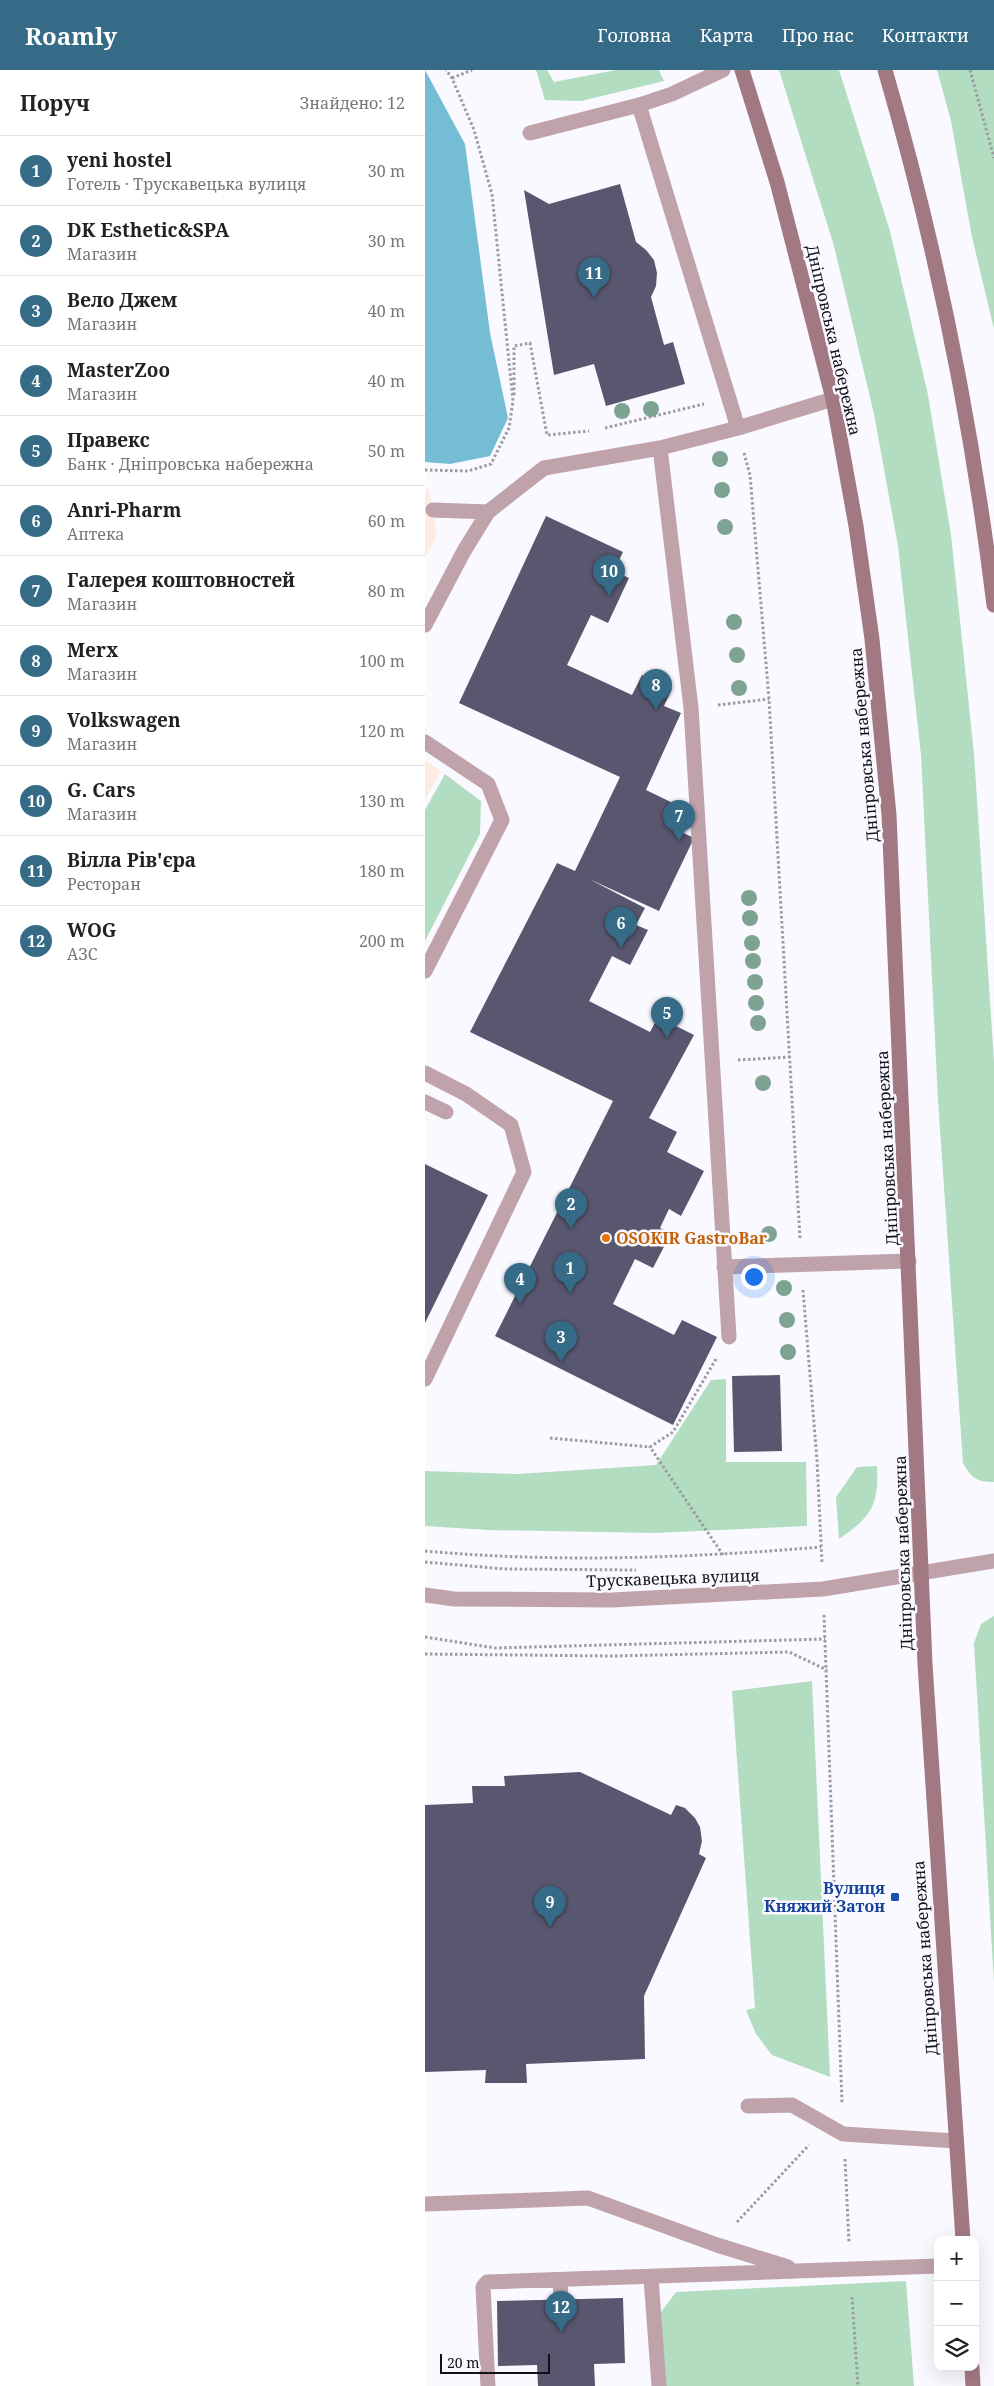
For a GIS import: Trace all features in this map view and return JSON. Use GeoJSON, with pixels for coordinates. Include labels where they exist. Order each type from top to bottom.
{"type":"FeatureCollection","features":[{"type":"Feature","properties":{"kind":"main road","name":"Дніпровська набережна"},"geometry":{"type":"LineString","coordinates":[[742,70],[777,182],[833,400],[856,526],[872,639],[889,814],[921,1573],[937,1875],[963,2236]]}},
{"type":"Feature","properties":{"kind":"main road"},"geometry":{"type":"LineString","coordinates":[[885,70],[930,243],[954,353],[981,500],[994,605]]}},
{"type":"Feature","properties":{"kind":"main road"},"geometry":{"type":"LineString","coordinates":[[972,2371],[973,2386]]}},
{"type":"Feature","properties":{"kind":"street"},"geometry":{"type":"LineString","coordinates":[[530,133],[639,105],[672,94],[723,70]]}},
{"type":"Feature","properties":{"kind":"street"},"geometry":{"type":"LineString","coordinates":[[891,91],[893,70]]}},
{"type":"Feature","properties":{"kind":"street"},"geometry":{"type":"LineString","coordinates":[[639,105],[738,428]]}},
{"type":"Feature","properties":{"kind":"street"},"geometry":{"type":"LineString","coordinates":[[425,626],[464,551],[489,512],[544,468],[660,448],[738,428],[833,400]]}},
{"type":"Feature","properties":{"kind":"street"},"geometry":{"type":"LineString","coordinates":[[660,448],[691,708],[729,1337]]}},
{"type":"Feature","properties":{"kind":"street"},"geometry":{"type":"LineString","coordinates":[[433,510],[489,512]]}},
{"type":"Feature","properties":{"kind":"street"},"geometry":{"type":"LineString","coordinates":[[425,742],[489,784],[502,820],[425,971]]}},
{"type":"Feature","properties":{"kind":"street"},"geometry":{"type":"LineString","coordinates":[[425,1073],[466,1094],[511,1126],[524,1172],[425,1379]]}},
{"type":"Feature","properties":{"kind":"street"},"geometry":{"type":"LineString","coordinates":[[425,1102],[446,1112]]}},
{"type":"Feature","properties":{"kind":"street"},"geometry":{"type":"LineString","coordinates":[[724,1267],[909,1261]]}},
{"type":"Feature","properties":{"kind":"street"},"geometry":{"type":"LineString","coordinates":[[921,1573],[994,1561]]}},
{"type":"Feature","properties":{"kind":"street","name":"Трускавецька вулиця"},"geometry":{"type":"LineString","coordinates":[[425,1595],[454,1599],[612,1600],[823,1589],[921,1573]]}},
{"type":"Feature","properties":{"kind":"street"},"geometry":{"type":"LineString","coordinates":[[747,2106],[792,2105],[843,2134],[956,2141]]}},
{"type":"Feature","properties":{"kind":"street"},"geometry":{"type":"LineString","coordinates":[[425,2204],[589,2198],[717,2245],[797,2270]]}},
{"type":"Feature","properties":{"kind":"street"},"geometry":{"type":"LineString","coordinates":[[488,2386],[483,2287],[487,2282],[651,2278],[797,2270],[851,2271],[934,2266]]}},
{"type":"Feature","properties":{"kind":"street"},"geometry":{"type":"LineString","coordinates":[[651,2278],[659,2386]]}},
{"type":"Feature","properties":{"kind":"street"},"geometry":{"type":"LineString","coordinates":[[560,2280],[561,2299]]}},
{"type":"Feature","properties":{"kind":"path"},"geometry":{"type":"LineString","coordinates":[[446,70],[474,130],[492,194],[513,401]]}},
{"type":"Feature","properties":{"kind":"path"},"geometry":{"type":"LineString","coordinates":[[451,78],[472,70]]}},
{"type":"Feature","properties":{"kind":"path"},"geometry":{"type":"LineString","coordinates":[[970,70],[994,158]]}},
{"type":"Feature","properties":{"kind":"path"},"geometry":{"type":"LineString","coordinates":[[425,470],[468,471],[491,464],[509,428],[516,388],[514,346],[530,344],[547,435],[597,430],[729,398]]}},
{"type":"Feature","properties":{"kind":"path"},"geometry":{"type":"LineString","coordinates":[[738,428],[750,475],[769,700],[801,1264],[817,1460],[827,1670],[843,2134],[858,2386]]}},
{"type":"Feature","properties":{"kind":"path"},"geometry":{"type":"LineString","coordinates":[[691,708],[769,700]]}},
{"type":"Feature","properties":{"kind":"path"},"geometry":{"type":"LineString","coordinates":[[712,1061],[789,1057]]}},
{"type":"Feature","properties":{"kind":"path"},"geometry":{"type":"LineString","coordinates":[[550,1438],[650,1447],[673,1432],[729,1337]]}},
{"type":"Feature","properties":{"kind":"path"},"geometry":{"type":"LineString","coordinates":[[650,1447],[723,1555]]}},
{"type":"Feature","properties":{"kind":"path"},"geometry":{"type":"LineString","coordinates":[[425,1551],[576,1559],[723,1555],[821,1547]]}},
{"type":"Feature","properties":{"kind":"path"},"geometry":{"type":"LineString","coordinates":[[812,1561],[821,1560]]}},
{"type":"Feature","properties":{"kind":"path"},"geometry":{"type":"LineString","coordinates":[[425,1562],[504,1569],[641,1570]]}},
{"type":"Feature","properties":{"kind":"path"},"geometry":{"type":"LineString","coordinates":[[425,1637],[495,1648],[825,1639]]}},
{"type":"Feature","properties":{"kind":"path"},"geometry":{"type":"LineString","coordinates":[[425,1654],[612,1656],[789,1652],[827,1670]]}},
{"type":"Feature","properties":{"kind":"path"},"geometry":{"type":"LineString","coordinates":[[717,2245],[807,2145],[843,2134]]}},
{"type":"Feature","properties":{"kind":"shaded area"},"geometry":{"type":"Polygon","coordinates":[[[425,489],[429,489],[437,536],[425,557],[425,489]]]}},
{"type":"Feature","properties":{"kind":"shaded area"},"geometry":{"type":"Polygon","coordinates":[[[425,760],[441,771],[425,800],[425,760]]]}},
{"type":"Feature","properties":{"kind":"green space"},"geometry":{"type":"Polygon","coordinates":[[[536,70],[547,70],[554,82],[616,70],[659,70],[664,81],[581,101],[545,100],[536,70]]]}},
{"type":"Feature","properties":{"kind":"green space"},"geometry":{"type":"Polygon","coordinates":[[[779,70],[839,70],[890,231],[928,395],[951,535],[974,754],[994,1062],[994,1482],[975,1478],[963,1463],[938,1100],[921,755],[898,546],[874,414],[834,246],[779,70]]]}},
{"type":"Feature","properties":{"kind":"green space"},"geometry":{"type":"Polygon","coordinates":[[[937,70],[994,70],[994,329],[972,237],[951,121],[937,70]]]}},
{"type":"Feature","properties":{"kind":"green space"},"geometry":{"type":"Polygon","coordinates":[[[445,774],[481,801],[480,834],[425,941],[425,810],[445,774]]]}},
{"type":"Feature","properties":{"kind":"green space"},"geometry":{"type":"Polygon","coordinates":[[[726,1379],[726,1462],[806,1462],[807,1526],[654,1533],[488,1530],[425,1526],[425,1471],[518,1474],[656,1465],[711,1380],[726,1379]]]}},
{"type":"Feature","properties":{"kind":"green space"},"geometry":{"type":"Polygon","coordinates":[[[877,1466],[876,1491],[871,1509],[859,1524],[839,1539],[836,1497],[857,1467],[877,1466]]]}},
{"type":"Feature","properties":{"kind":"green space"},"geometry":{"type":"Polygon","coordinates":[[[994,1616],[994,1983],[974,1643],[981,1624],[994,1616]]]}},
{"type":"Feature","properties":{"kind":"green space"},"geometry":{"type":"Polygon","coordinates":[[[812,1681],[830,2077],[772,2055],[756,2034],[746,2010],[755,2008],[732,1691],[812,1681]]]}},
{"type":"Feature","properties":{"kind":"green space"},"geometry":{"type":"Polygon","coordinates":[[[906,2281],[914,2386],[665,2386],[661,2312],[676,2292],[906,2281]]]}},
{"type":"Feature","properties":{"kind":"water"},"geometry":{"type":"Polygon","coordinates":[[[425,70],[465,144],[490,333],[508,418],[490,456],[450,464],[425,462],[425,70]]]}},
{"type":"Feature","properties":{"kind":"building"},"geometry":{"type":"Polygon","coordinates":[[[620,184],[636,242],[654,260],[657,273],[656,286],[651,297],[664,345],[673,342],[685,384],[606,406],[594,364],[554,375],[524,190],[549,204],[620,184]]]}},
{"type":"Feature","properties":{"kind":"building"},"geometry":{"type":"Polygon","coordinates":[[[546,516],[623,552],[614,571],[629,578],[608,623],[591,615],[567,665],[632,695],[642,675],[672,689],[664,706],[681,713],[646,790],[675,804],[665,824],[694,838],[659,911],[589,879],[645,908],[636,925],[648,930],[630,965],[612,956],[589,1001],[650,1032],[658,1017],[694,1035],[649,1118],[677,1132],[667,1152],[704,1171],[681,1216],[669,1209],[660,1228],[671,1233],[653,1268],[635,1259],[613,1304],[674,1335],[682,1320],[717,1337],[673,1425],[495,1336],[613,1101],[470,1032],[557,863],[575,871],[620,777],[459,703],[546,516]]]}},
{"type":"Feature","properties":{"kind":"building"},"geometry":{"type":"Polygon","coordinates":[[[425,1164],[488,1195],[425,1323],[425,1164]]]}},
{"type":"Feature","properties":{"kind":"building"},"geometry":{"type":"Polygon","coordinates":[[[780,1375],[782,1451],[734,1452],[732,1376],[780,1375]]]}},
{"type":"Feature","properties":{"kind":"building"},"geometry":{"type":"Polygon","coordinates":[[[580,1772],[671,1815],[676,1805],[685,1808],[695,1818],[700,1827],[702,1841],[699,1854],[706,1858],[644,1996],[645,2059],[526,2064],[527,2083],[485,2083],[486,2070],[425,2072],[425,1805],[473,1803],[472,1786],[505,1786],[504,1776],[580,1772]]]}},
{"type":"Feature","properties":{"kind":"building"},"geometry":{"type":"Polygon","coordinates":[[[623,2298],[625,2363],[594,2364],[595,2386],[538,2386],[537,2365],[498,2366],[497,2301],[623,2298]]]}},
{"type":"Feature","properties":{"kind":"place","name":"Вілла Рів'єра"},"geometry":{"type":"Point","coordinates":[594,298]}},
{"type":"Feature","properties":{"kind":"place","name":"G. Cars"},"geometry":{"type":"Point","coordinates":[609,596]}},
{"type":"Feature","properties":{"kind":"place","name":"Merx"},"geometry":{"type":"Point","coordinates":[656,710]}},
{"type":"Feature","properties":{"kind":"place","name":"Галерея коштовностей"},"geometry":{"type":"Point","coordinates":[679,841]}},
{"type":"Feature","properties":{"kind":"place","name":"Anri-Pharm"},"geometry":{"type":"Point","coordinates":[621,948]}},
{"type":"Feature","properties":{"kind":"place","name":"Правекс"},"geometry":{"type":"Point","coordinates":[667,1038]}},
{"type":"Feature","properties":{"kind":"place","name":"DK Esthetic&SPA"},"geometry":{"type":"Point","coordinates":[571,1229]}},
{"type":"Feature","properties":{"kind":"place","name":"OSOKIR GastroBar"},"geometry":{"type":"Point","coordinates":[606,1238]}},
{"type":"Feature","properties":{"kind":"place","name":"yeni hostel"},"geometry":{"type":"Point","coordinates":[570,1293]}},
{"type":"Feature","properties":{"kind":"place","name":"MasterZoo"},"geometry":{"type":"Point","coordinates":[520,1304]}},
{"type":"Feature","properties":{"kind":"place","name":"Вело Джем"},"geometry":{"type":"Point","coordinates":[561,1362]}},
{"type":"Feature","properties":{"kind":"place","name":"Вулиця Княжий Затон"},"geometry":{"type":"Point","coordinates":[895,1897]}},
{"type":"Feature","properties":{"kind":"place","name":"Volkswagen"},"geometry":{"type":"Point","coordinates":[550,1927]}},
{"type":"Feature","properties":{"kind":"place","name":"WOG"},"geometry":{"type":"Point","coordinates":[561,2332]}}]}
